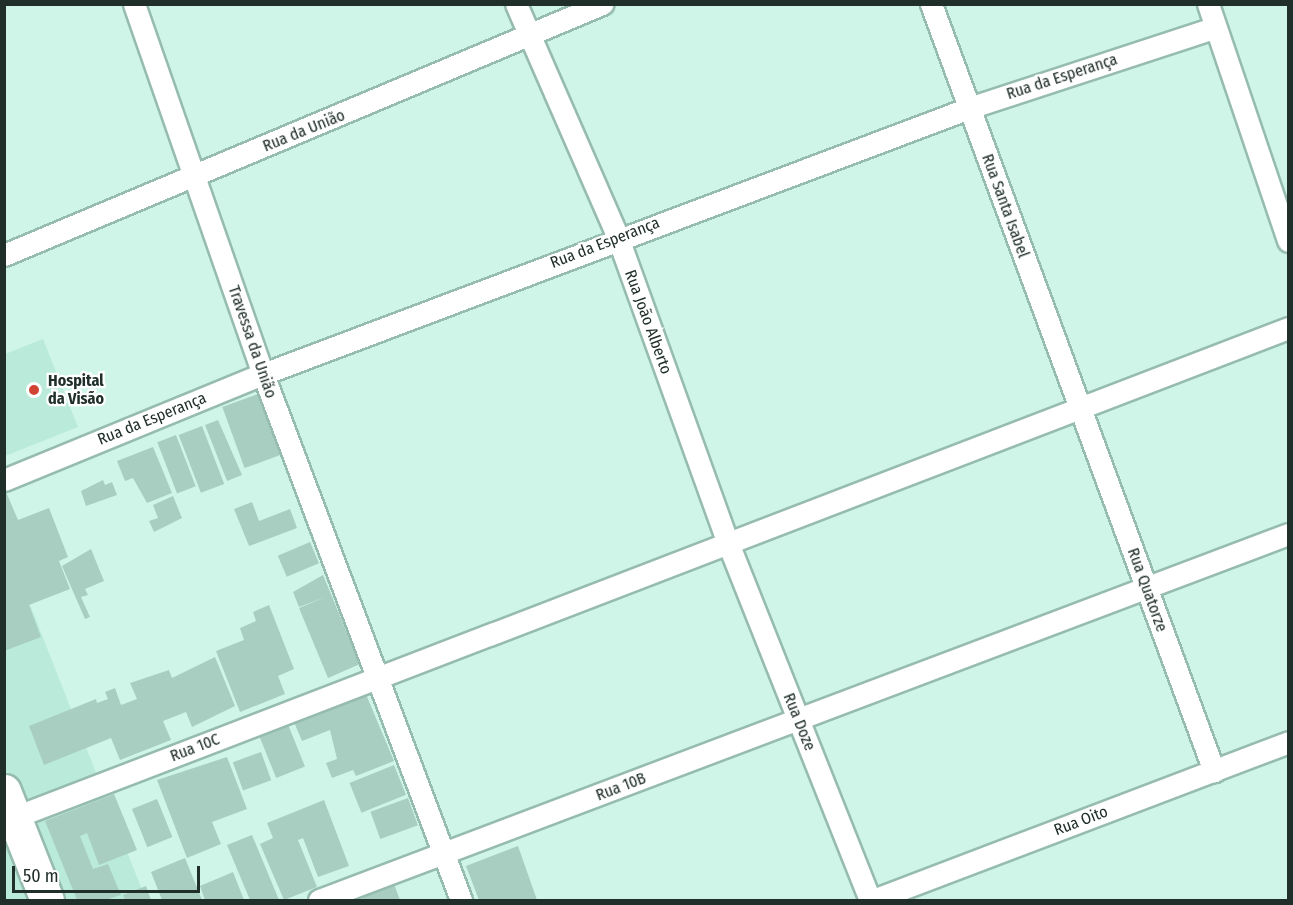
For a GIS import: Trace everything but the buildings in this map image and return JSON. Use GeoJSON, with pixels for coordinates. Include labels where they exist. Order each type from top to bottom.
{"type":"FeatureCollection","features":[{"type":"Feature","properties":{"kind":"main road"},"geometry":{"type":"LineString","coordinates":[[10,804],[47,900]]}},
{"type":"Feature","properties":{"kind":"street","name":"Travessa da União"},"geometry":{"type":"LineString","coordinates":[[134,4],[263,374],[461,900]]}},
{"type":"Feature","properties":{"kind":"street","name":"Rua João Alberto"},"geometry":{"type":"LineString","coordinates":[[516,4],[618,238],[728,543]]}},
{"type":"Feature","properties":{"kind":"street","name":"Rua da União"},"geometry":{"type":"LineString","coordinates":[[4,255],[531,37],[602,4]]}},
{"type":"Feature","properties":{"kind":"street","name":"Rua Santa Isabel"},"geometry":{"type":"LineString","coordinates":[[931,4],[1080,408]]}},
{"type":"Feature","properties":{"kind":"street"},"geometry":{"type":"LineString","coordinates":[[1208,4],[1214,28],[1281,195],[1288,242]]}},
{"type":"Feature","properties":{"kind":"street","name":"Rua da Esperança"},"geometry":{"type":"LineString","coordinates":[[4,480],[263,374],[618,238],[969,108],[1214,28]]}},
{"type":"Feature","properties":{"kind":"street","name":"Rua 10C"},"geometry":{"type":"LineString","coordinates":[[10,804],[376,678],[1288,328]]}},
{"type":"Feature","properties":{"kind":"street","name":"Rua Quatorze"},"geometry":{"type":"LineString","coordinates":[[1080,408],[1214,771]]}},
{"type":"Feature","properties":{"kind":"street","name":"Rua 10B"},"geometry":{"type":"LineString","coordinates":[[319,900],[1288,534]]}},
{"type":"Feature","properties":{"kind":"street","name":"Rua Doze"},"geometry":{"type":"LineString","coordinates":[[728,543],[872,900]]}},
{"type":"Feature","properties":{"kind":"street","name":"Rua Oito"},"geometry":{"type":"LineString","coordinates":[[872,900],[1288,742]]}},
{"type":"Feature","properties":{"kind":"shaded area","name":"Hospital da Visão"},"geometry":{"type":"Polygon","coordinates":[[[43,339],[78,427],[5,456],[5,354],[43,339]]]}},
{"type":"Feature","properties":{"kind":"shaded area"},"geometry":{"type":"Polygon","coordinates":[[[5,541],[146,900],[5,900],[5,541]]]}},
{"type":"Feature","properties":{"kind":"place","name":"Hospital da Visão"},"geometry":{"type":"Point","coordinates":[34,390]}}]}
